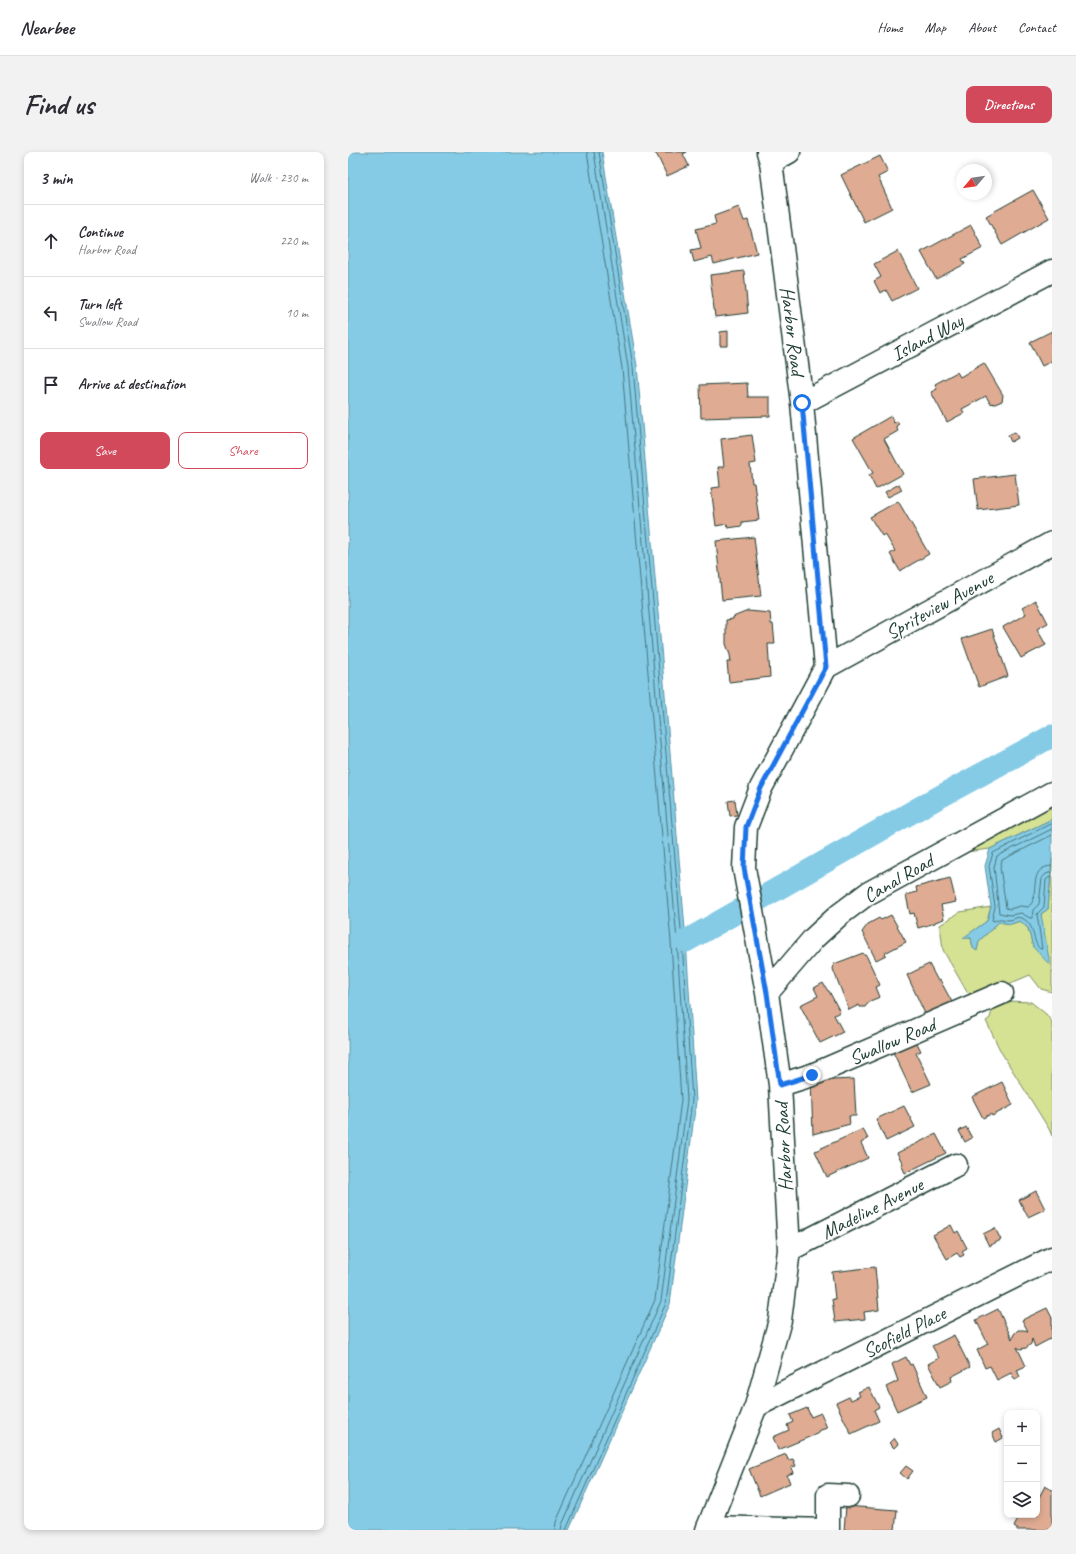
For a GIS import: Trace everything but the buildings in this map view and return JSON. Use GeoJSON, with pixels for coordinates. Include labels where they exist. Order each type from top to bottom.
{"type":"FeatureCollection","features":[{"type":"Feature","properties":{"kind":"street","name":"Harbor Road"},"geometry":{"type":"LineString","coordinates":[[707,1529],[756,1406],[780,1320],[788,1250],[780,1085],[762,961],[744,868],[746,827],[761,788],[826,667],[802,403],[776,155]]}},
{"type":"Feature","properties":{"kind":"street","name":"Island Way"},"geometry":{"type":"LineString","coordinates":[[802,403],[1052,271]]}},
{"type":"Feature","properties":{"kind":"street","name":"Spriteview Avenue"},"geometry":{"type":"LineString","coordinates":[[826,667],[1052,543]]}},
{"type":"Feature","properties":{"kind":"street","name":"Canal Road"},"geometry":{"type":"LineString","coordinates":[[767,993],[814,938],[839,915],[867,894],[1052,793]]}},
{"type":"Feature","properties":{"kind":"street","name":"Swallow Road"},"geometry":{"type":"LineString","coordinates":[[780,1085],[812,1075],[1002,993]]}},
{"type":"Feature","properties":{"kind":"street","name":"Madeline Avenue"},"geometry":{"type":"LineString","coordinates":[[788,1250],[956,1165]]}},
{"type":"Feature","properties":{"kind":"street","name":"Scofield Place"},"geometry":{"type":"LineString","coordinates":[[756,1406],[1052,1258]]}},
{"type":"Feature","properties":{"kind":"street"},"geometry":{"type":"LineString","coordinates":[[707,1529],[827,1530],[828,1495],[848,1496]]}},
{"type":"Feature","properties":{"kind":"green space"},"geometry":{"type":"Polygon","coordinates":[[[1052,802],[1052,819],[990,849],[958,853],[1052,802]]]}},
{"type":"Feature","properties":{"kind":"green space"},"geometry":{"type":"Polygon","coordinates":[[[1052,859],[1052,992],[1041,989],[1030,975],[978,997],[967,992],[943,950],[940,925],[960,912],[991,907],[987,921],[964,938],[971,938],[973,948],[977,950],[979,941],[999,922],[1011,924],[1020,921],[1028,928],[1033,947],[1041,914],[1048,909],[1052,859]]]}},
{"type":"Feature","properties":{"kind":"green space"},"geometry":{"type":"Polygon","coordinates":[[[1008,1001],[1031,1002],[1046,1014],[1052,1022],[1052,1136],[1001,1052],[986,1021],[990,1018],[993,1006],[1008,1001]]]}},
{"type":"Feature","properties":{"kind":"water"},"geometry":{"type":"Polygon","coordinates":[[[348,152],[602,152],[637,366],[686,941],[696,1101],[670,1304],[569,1530],[348,1530],[348,152]]]}},
{"type":"Feature","properties":{"kind":"water"},"geometry":{"type":"Polygon","coordinates":[[[1052,819],[1052,859],[1048,909],[1041,914],[1050,965],[1033,947],[1028,928],[1020,921],[1011,924],[999,922],[979,941],[977,951],[973,948],[971,938],[963,938],[987,921],[991,907],[985,866],[990,849],[1052,819]]]}},
{"type":"Feature","properties":{"kind":"waterway"},"geometry":{"type":"LineString","coordinates":[[686,941],[921,807],[1052,736]]}},
{"type":"Feature","properties":{"kind":"route"},"geometry":{"type":"LineString","coordinates":[[802,403],[826,667],[761,788],[746,827],[744,868],[767,993],[780,1085],[812,1075]]}}]}
